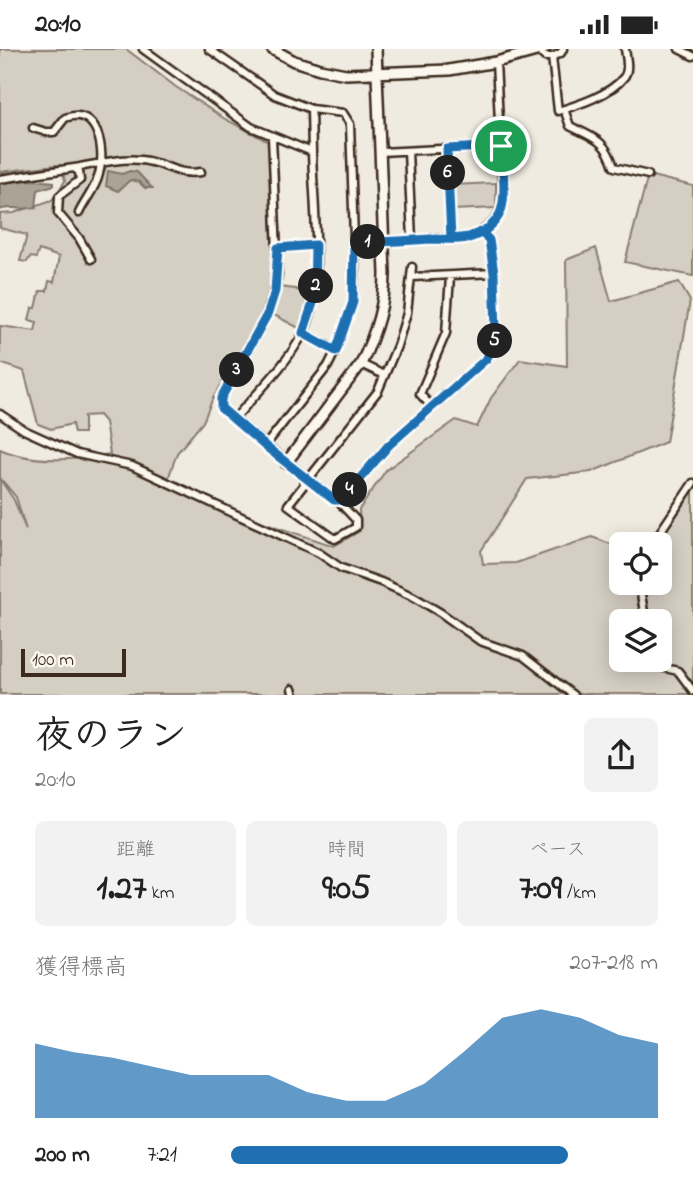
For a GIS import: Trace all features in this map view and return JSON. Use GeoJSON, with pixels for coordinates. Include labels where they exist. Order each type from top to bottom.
{"type":"FeatureCollection","features":[{"type":"Feature","properties":{"kind":"street"},"geometry":{"type":"LineString","coordinates":[[143,49],[251,127],[312,152]]}},
{"type":"Feature","properties":{"kind":"street"},"geometry":{"type":"LineString","coordinates":[[209,49],[275,95],[311,109],[343,113],[350,124],[353,302],[328,366],[265,446]]}},
{"type":"Feature","properties":{"kind":"street"},"geometry":{"type":"LineString","coordinates":[[273,49],[294,61],[346,74],[449,70],[541,50],[545,57],[552,57],[563,49]]}},
{"type":"Feature","properties":{"kind":"street"},"geometry":{"type":"LineString","coordinates":[[286,463],[361,364],[370,346],[383,303],[384,241],[376,49]]}},
{"type":"Feature","properties":{"kind":"street"},"geometry":{"type":"LineString","coordinates":[[552,57],[558,111],[597,97],[625,77],[625,49]]}},
{"type":"Feature","properties":{"kind":"street"},"geometry":{"type":"LineString","coordinates":[[679,49],[693,56]]}},
{"type":"Feature","properties":{"kind":"street"},"geometry":{"type":"LineString","coordinates":[[354,243],[469,237],[496,221],[503,201],[495,62]]}},
{"type":"Feature","properties":{"kind":"street"},"geometry":{"type":"LineString","coordinates":[[234,419],[303,333],[314,300],[311,109]]}},
{"type":"Feature","properties":{"kind":"street"},"geometry":{"type":"LineString","coordinates":[[564,109],[570,126],[601,141],[609,152],[614,167],[648,174]]}},
{"type":"Feature","properties":{"kind":"street"},"geometry":{"type":"LineString","coordinates":[[33,128],[54,132],[65,118],[79,116],[89,121],[96,129],[101,144],[101,164],[97,180],[79,213]]}},
{"type":"Feature","properties":{"kind":"street"},"geometry":{"type":"LineString","coordinates":[[272,137],[278,248],[275,291],[268,313],[221,398],[221,408],[307,480],[337,500],[356,520],[356,527],[335,539],[288,505],[307,480],[378,391],[400,335],[412,267]]}},
{"type":"Feature","properties":{"kind":"street"},"geometry":{"type":"LineString","coordinates":[[380,152],[501,146]]}},
{"type":"Feature","properties":{"kind":"street"},"geometry":{"type":"LineString","coordinates":[[447,149],[451,239]]}},
{"type":"Feature","properties":{"kind":"street"},"geometry":{"type":"LineString","coordinates":[[408,151],[412,240]]}},
{"type":"Feature","properties":{"kind":"street"},"geometry":{"type":"LineString","coordinates":[[0,179],[143,160],[184,174],[201,172]]}},
{"type":"Feature","properties":{"kind":"street"},"geometry":{"type":"LineString","coordinates":[[74,168],[82,177],[59,196],[57,208],[61,218],[79,238],[91,259]]}},
{"type":"Feature","properties":{"kind":"street"},"geometry":{"type":"LineString","coordinates":[[337,500],[341,500],[389,445],[486,359],[494,347],[494,273],[489,240],[481,232]]}},
{"type":"Feature","properties":{"kind":"street"},"geometry":{"type":"LineString","coordinates":[[278,248],[315,245]]}},
{"type":"Feature","properties":{"kind":"street"},"geometry":{"type":"LineString","coordinates":[[412,277],[494,273]]}},
{"type":"Feature","properties":{"kind":"street"},"geometry":{"type":"LineString","coordinates":[[431,406],[420,394],[446,333],[450,277]]}},
{"type":"Feature","properties":{"kind":"street"},"geometry":{"type":"LineString","coordinates":[[303,333],[336,351]]}},
{"type":"Feature","properties":{"kind":"street"},"geometry":{"type":"LineString","coordinates":[[361,364],[384,375]]}},
{"type":"Feature","properties":{"kind":"street"},"geometry":{"type":"LineString","coordinates":[[0,414],[24,430],[77,454],[132,466],[308,548],[341,568],[382,582],[414,597],[480,641],[523,656],[572,695]]}},
{"type":"Feature","properties":{"kind":"street"},"geometry":{"type":"LineString","coordinates":[[660,532],[693,483]]}},
{"type":"Feature","properties":{"kind":"street"},"geometry":{"type":"LineString","coordinates":[[672,670],[678,671],[693,691]]}},
{"type":"Feature","properties":{"kind":"shaded area"},"geometry":{"type":"Polygon","coordinates":[[[0,49],[126,49],[176,87],[225,119],[269,142],[273,267],[262,314],[212,400],[203,422],[177,453],[167,482],[233,512],[334,546],[360,531],[359,510],[386,470],[456,420],[477,427],[491,398],[520,359],[567,366],[566,260],[596,248],[611,301],[679,282],[690,301],[666,442],[591,472],[527,479],[481,551],[483,564],[516,563],[592,537],[609,543],[609,595],[672,595],[672,532],[660,532],[693,484],[693,694],[0,694],[0,479],[14,500],[26,530],[16,497],[0,478],[0,449],[40,459],[110,454],[105,422],[99,415],[84,416],[84,433],[74,433],[72,424],[51,429],[38,424],[24,371],[0,363],[0,326],[35,331],[37,322],[29,320],[32,308],[36,308],[40,291],[47,291],[49,281],[54,282],[59,257],[39,250],[36,258],[30,257],[27,262],[20,261],[27,235],[0,228],[0,214],[14,213],[52,200],[65,181],[63,171],[72,167],[56,165],[0,172],[0,49]]]}},
{"type":"Feature","properties":{"kind":"shaded area"},"geometry":{"type":"Polygon","coordinates":[[[108,171],[122,174],[137,172],[152,188],[145,188],[139,182],[130,180],[118,191],[106,186],[108,171]]]}},
{"type":"Feature","properties":{"kind":"shaded area"},"geometry":{"type":"Polygon","coordinates":[[[648,175],[693,186],[693,276],[625,262],[648,175]]]}},
{"type":"Feature","properties":{"kind":"shaded area"},"geometry":{"type":"Polygon","coordinates":[[[33,180],[54,182],[54,185],[38,190],[36,207],[0,210],[0,183],[33,180]]]}},
{"type":"Feature","properties":{"kind":"shaded area"},"geometry":{"type":"Polygon","coordinates":[[[496,183],[496,208],[453,210],[451,185],[496,183]]]}},
{"type":"Feature","properties":{"kind":"shaded area"},"geometry":{"type":"Polygon","coordinates":[[[279,287],[295,289],[311,296],[299,328],[272,314],[279,287]]]}},
{"type":"Feature","properties":{"kind":"route"},"geometry":{"type":"LineString","coordinates":[[501,146],[447,149],[451,239],[469,237],[481,232],[489,240],[491,247],[496,331],[494,347],[486,359],[389,445],[341,500],[334,500],[221,408],[221,398],[263,324],[275,291],[278,248],[315,245],[316,287],[310,318],[303,333],[336,351],[353,302],[354,243],[451,239],[469,237],[481,232],[496,221],[501,210],[501,146]]}}]}
